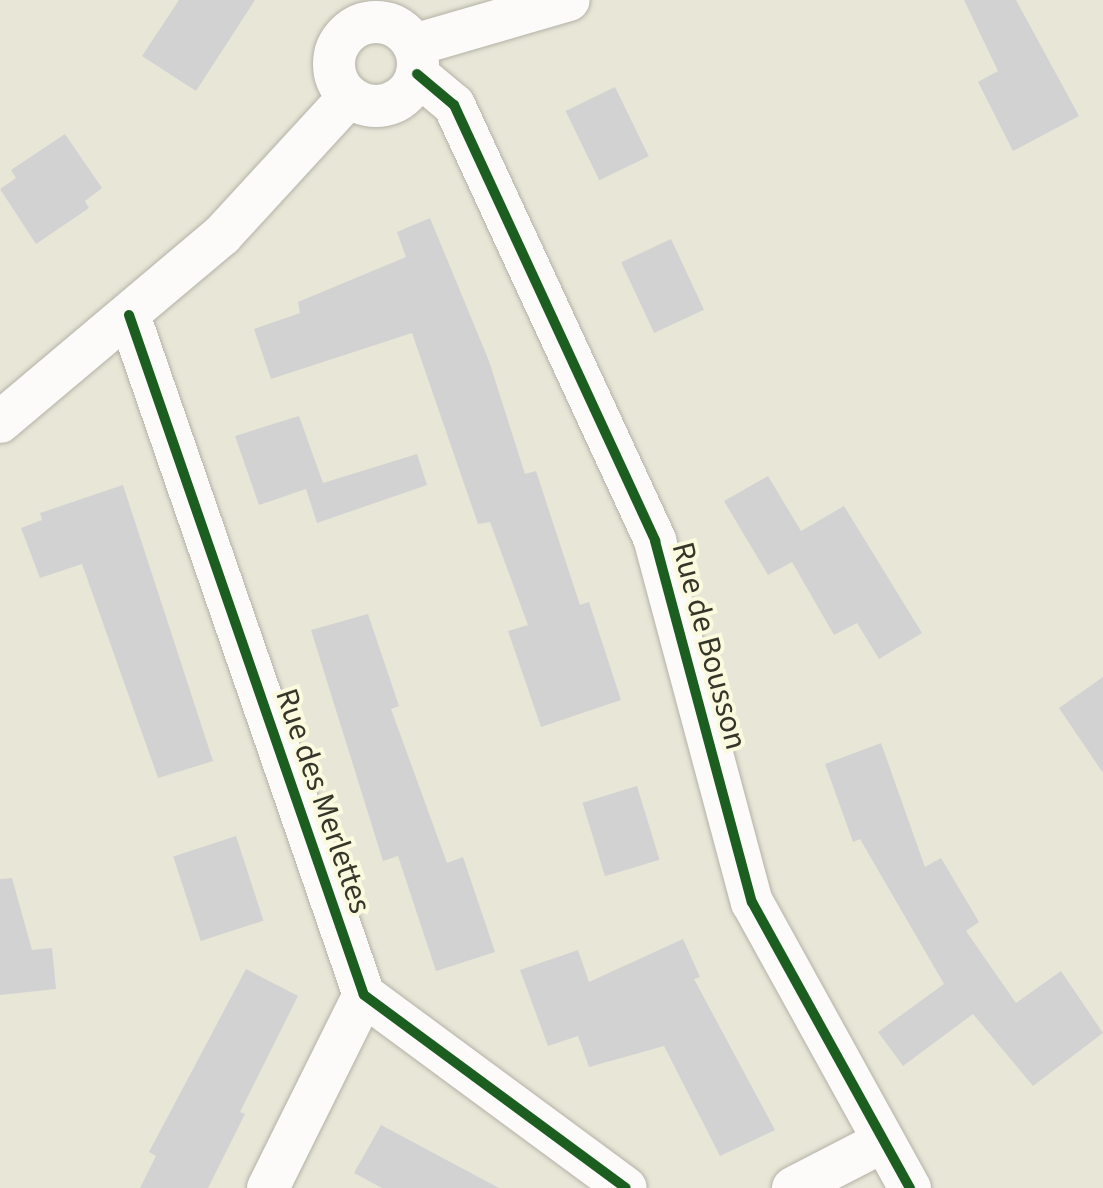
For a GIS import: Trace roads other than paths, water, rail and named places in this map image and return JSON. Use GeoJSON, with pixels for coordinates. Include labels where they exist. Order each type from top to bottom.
{"type":"FeatureCollection","features":[{"type":"Feature","properties":{"kind":"street"},"geometry":{"type":"LineString","coordinates":[[415,60],[396,26],[373,11],[337,46],[334,73],[349,97],[389,104],[415,60],[569,0]]}},
{"type":"Feature","properties":{"kind":"street","name":"Rue de Bousson"},"geometry":{"type":"LineString","coordinates":[[415,60],[454,105],[655,541],[752,902],[910,1188]]}},
{"type":"Feature","properties":{"kind":"street"},"geometry":{"type":"LineString","coordinates":[[0,422],[222,236],[349,97]]}},
{"type":"Feature","properties":{"kind":"street","name":"Rue des Merlettes"},"geometry":{"type":"LineString","coordinates":[[129,316],[364,995]]}},
{"type":"Feature","properties":{"kind":"street"},"geometry":{"type":"LineString","coordinates":[[268,1188],[364,995],[626,1188]]}},
{"type":"Feature","properties":{"kind":"street"},"geometry":{"type":"LineString","coordinates":[[793,1188],[884,1141]]}}]}
